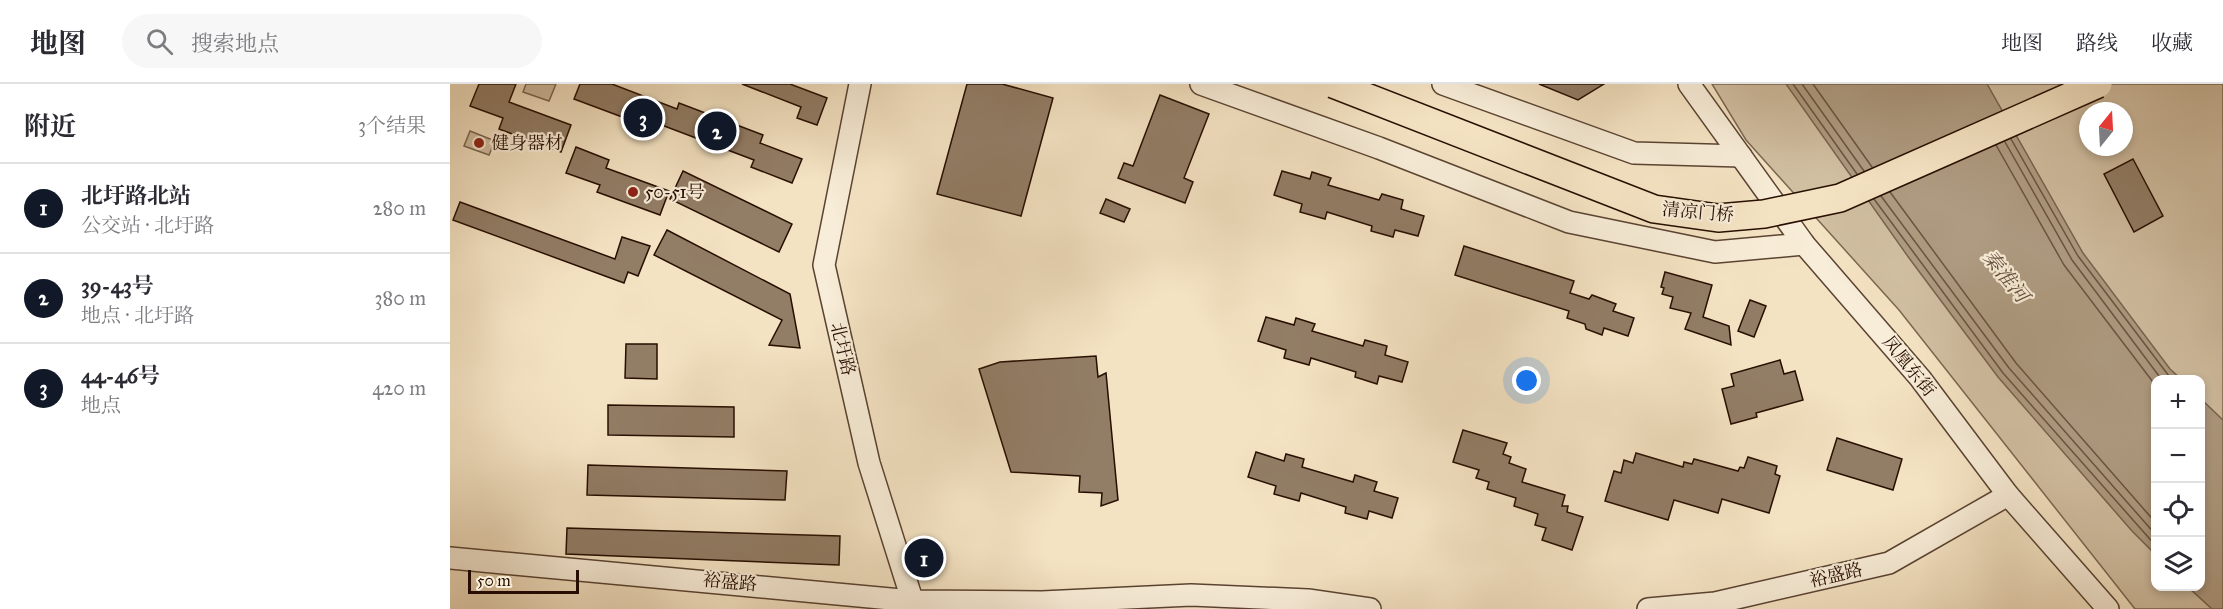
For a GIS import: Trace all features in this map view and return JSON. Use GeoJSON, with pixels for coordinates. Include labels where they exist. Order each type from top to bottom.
{"type":"FeatureCollection","features":[{"type":"Feature","properties":{"kind":"main road","name":"清凉门桥"},"geometry":{"type":"LineString","coordinates":[[1333,84],[1654,209],[1718,218],[1764,214],[1840,198],[2098,84]]}},
{"type":"Feature","properties":{"kind":"street","name":"北圩路"},"geometry":{"type":"LineString","coordinates":[[860,84],[824,265],[869,463],[914,605]]}},
{"type":"Feature","properties":{"kind":"street"},"geometry":{"type":"LineString","coordinates":[[1201,84],[1379,148],[1569,222],[1715,252],[1804,244]]}},
{"type":"Feature","properties":{"kind":"street"},"geometry":{"type":"LineString","coordinates":[[1443,84],[1634,153],[1742,156]]}},
{"type":"Feature","properties":{"kind":"street","name":"凤凰东街"},"geometry":{"type":"LineString","coordinates":[[1689,84],[1804,244],[1920,378],[2008,495],[2108,609]]}},
{"type":"Feature","properties":{"kind":"street","name":"裕盛路"},"geometry":{"type":"LineString","coordinates":[[1648,609],[1715,603],[1889,563],[2008,495]]}},
{"type":"Feature","properties":{"kind":"street","name":"裕盛路"},"geometry":{"type":"LineString","coordinates":[[450,558],[914,605],[1191,595],[1308,600],[1370,609]]}},
{"type":"Feature","properties":{"kind":"shaded area"},"geometry":{"type":"Polygon","coordinates":[[[526,84],[556,84],[549,101],[523,92],[526,84]]]}},
{"type":"Feature","properties":{"kind":"shaded area"},"geometry":{"type":"Polygon","coordinates":[[[1712,84],[2223,84],[2223,609],[2135,609],[1899,310],[1746,140],[1712,84]]]}},
{"type":"Feature","properties":{"kind":"shaded area","name":"健身器材"},"geometry":{"type":"Polygon","coordinates":[[[470,131],[495,141],[489,155],[464,146],[470,131]]]}},
{"type":"Feature","properties":{"kind":"water","name":"秦淮河"},"geometry":{"type":"Polygon","coordinates":[[[1786,84],[1987,84],[2083,253],[2177,375],[2151,375],[2151,550],[1998,377],[1909,258],[1786,84]]]}},
{"type":"Feature","properties":{"kind":"water"},"geometry":{"type":"Polygon","coordinates":[[[2205,403],[2223,420],[2223,609],[2212,609],[2192,591],[2205,591],[2205,403]]]}},
{"type":"Feature","properties":{"kind":"building"},"geometry":{"type":"Polygon","coordinates":[[[479,84],[516,84],[509,102],[571,125],[561,152],[499,129],[503,118],[470,106],[479,84]]]}},
{"type":"Feature","properties":{"kind":"building"},"geometry":{"type":"Polygon","coordinates":[[[580,84],[612,84],[677,109],[679,103],[763,135],[760,143],[802,159],[792,183],[751,167],[754,160],[659,124],[657,130],[574,99],[580,84]]]}},
{"type":"Feature","properties":{"kind":"building"},"geometry":{"type":"Polygon","coordinates":[[[742,84],[790,84],[827,98],[817,125],[797,118],[801,107],[742,84]]]}},
{"type":"Feature","properties":{"kind":"building"},"geometry":{"type":"Polygon","coordinates":[[[967,84],[1002,84],[1053,98],[1021,216],[937,194],[967,84]]]}},
{"type":"Feature","properties":{"kind":"building"},"geometry":{"type":"Polygon","coordinates":[[[1539,84],[1604,84],[1578,100],[1539,84]]]}},
{"type":"Feature","properties":{"kind":"building"},"geometry":{"type":"Polygon","coordinates":[[[1160,95],[1209,114],[1184,178],[1193,182],[1185,203],[1118,178],[1124,163],[1133,166],[1160,95]]]}},
{"type":"Feature","properties":{"kind":"building","name":"50-51号"},"geometry":{"type":"Polygon","coordinates":[[[576,147],[609,160],[606,168],[669,191],[660,215],[597,192],[600,185],[566,173],[576,147]]]}},
{"type":"Feature","properties":{"kind":"building"},"geometry":{"type":"Polygon","coordinates":[[[2133,159],[2163,216],[2134,232],[2104,174],[2133,159]]]}},
{"type":"Feature","properties":{"kind":"building"},"geometry":{"type":"Polygon","coordinates":[[[683,171],[792,224],[779,252],[670,199],[683,171]]]}},
{"type":"Feature","properties":{"kind":"building"},"geometry":{"type":"Polygon","coordinates":[[[1282,171],[1310,179],[1312,172],[1331,178],[1328,185],[1379,200],[1382,194],[1403,200],[1401,209],[1424,216],[1418,236],[1395,230],[1393,237],[1371,231],[1372,226],[1327,212],[1325,219],[1300,212],[1302,204],[1274,195],[1282,171]]]}},
{"type":"Feature","properties":{"kind":"building"},"geometry":{"type":"Polygon","coordinates":[[[1106,199],[1130,209],[1124,222],[1100,213],[1106,199]]]}},
{"type":"Feature","properties":{"kind":"building"},"geometry":{"type":"Polygon","coordinates":[[[460,202],[615,259],[622,237],[650,246],[638,276],[628,272],[624,283],[453,220],[460,202]]]}},
{"type":"Feature","properties":{"kind":"building"},"geometry":{"type":"Polygon","coordinates":[[[667,230],[790,294],[800,348],[769,345],[782,320],[654,255],[667,230]]]}},
{"type":"Feature","properties":{"kind":"building"},"geometry":{"type":"Polygon","coordinates":[[[1464,246],[1574,281],[1570,293],[1589,299],[1592,295],[1616,304],[1613,311],[1634,318],[1628,336],[1604,328],[1602,335],[1586,329],[1585,324],[1567,318],[1569,311],[1455,275],[1464,246]]]}},
{"type":"Feature","properties":{"kind":"building"},"geometry":{"type":"Polygon","coordinates":[[[1665,272],[1712,285],[1703,317],[1729,326],[1731,345],[1685,329],[1691,313],[1670,308],[1673,297],[1662,294],[1664,288],[1661,287],[1665,272]]]}},
{"type":"Feature","properties":{"kind":"building"},"geometry":{"type":"Polygon","coordinates":[[[1750,300],[1766,306],[1754,337],[1738,331],[1750,300]]]}},
{"type":"Feature","properties":{"kind":"building"},"geometry":{"type":"Polygon","coordinates":[[[1266,317],[1294,325],[1296,318],[1315,324],[1312,331],[1363,346],[1365,340],[1387,346],[1385,355],[1408,362],[1402,382],[1379,376],[1377,384],[1355,377],[1356,372],[1311,358],[1309,365],[1284,358],[1286,350],[1258,341],[1266,317]]]}},
{"type":"Feature","properties":{"kind":"building"},"geometry":{"type":"Polygon","coordinates":[[[626,344],[657,344],[657,379],[625,378],[626,344]]]}},
{"type":"Feature","properties":{"kind":"building"},"geometry":{"type":"Polygon","coordinates":[[[1096,356],[1098,377],[1106,373],[1118,500],[1101,506],[1102,493],[1079,492],[1080,476],[1011,472],[979,369],[1000,362],[1096,356]]]}},
{"type":"Feature","properties":{"kind":"building"},"geometry":{"type":"Polygon","coordinates":[[[1780,360],[1784,374],[1795,371],[1803,400],[1756,413],[1757,417],[1731,424],[1722,389],[1734,386],[1731,374],[1780,360]]]}},
{"type":"Feature","properties":{"kind":"building"},"geometry":{"type":"Polygon","coordinates":[[[608,405],[734,407],[734,437],[608,435],[608,405]]]}},
{"type":"Feature","properties":{"kind":"building"},"geometry":{"type":"Polygon","coordinates":[[[1463,430],[1507,443],[1503,454],[1511,457],[1509,463],[1526,469],[1522,482],[1565,495],[1562,506],[1568,506],[1567,512],[1583,517],[1572,550],[1542,540],[1546,528],[1535,525],[1538,514],[1514,506],[1516,498],[1487,489],[1489,482],[1476,478],[1479,470],[1453,462],[1463,430]]]}},
{"type":"Feature","properties":{"kind":"building"},"geometry":{"type":"Polygon","coordinates":[[[1837,438],[1902,459],[1893,490],[1827,470],[1837,438]]]}},
{"type":"Feature","properties":{"kind":"building"},"geometry":{"type":"Polygon","coordinates":[[[1256,452],[1284,461],[1286,454],[1304,459],[1302,467],[1353,482],[1355,475],[1377,482],[1374,491],[1398,498],[1392,518],[1369,511],[1367,519],[1345,513],[1346,507],[1301,493],[1299,501],[1274,494],[1276,486],[1248,477],[1256,452]]]}},
{"type":"Feature","properties":{"kind":"building"},"geometry":{"type":"Polygon","coordinates":[[[1636,453],[1683,467],[1684,462],[1692,464],[1694,459],[1738,471],[1740,467],[1744,468],[1748,457],[1777,466],[1775,474],[1780,476],[1769,513],[1722,499],[1718,513],[1674,500],[1668,520],[1605,501],[1614,471],[1621,473],[1624,460],[1633,463],[1636,453]]]}},
{"type":"Feature","properties":{"kind":"building"},"geometry":{"type":"Polygon","coordinates":[[[588,465],[787,471],[785,500],[587,495],[588,465]]]}},
{"type":"Feature","properties":{"kind":"building"},"geometry":{"type":"Polygon","coordinates":[[[567,528],[840,536],[839,565],[566,554],[567,528]]]}},
{"type":"Feature","properties":{"kind":"place","name":"44-46号"},"geometry":{"type":"Point","coordinates":[643,118]}},
{"type":"Feature","properties":{"kind":"place","name":"39-43号"},"geometry":{"type":"Point","coordinates":[717,131]}},
{"type":"Feature","properties":{"kind":"place","name":"健身器材"},"geometry":{"type":"Point","coordinates":[479,143]}},
{"type":"Feature","properties":{"kind":"place","name":"50-51号"},"geometry":{"type":"Point","coordinates":[633,192]}},
{"type":"Feature","properties":{"kind":"place","name":"北圩路北站"},"geometry":{"type":"Point","coordinates":[924,558]}}]}
